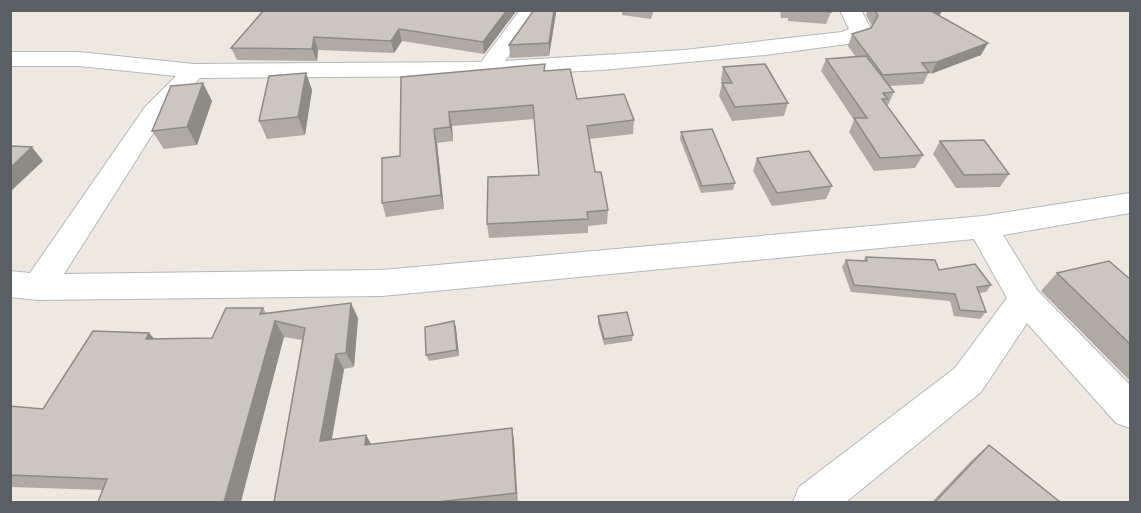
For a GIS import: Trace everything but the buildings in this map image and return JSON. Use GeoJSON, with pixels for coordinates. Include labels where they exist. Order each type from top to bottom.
{"type":"FeatureCollection","features":[{"type":"Feature","properties":{"kind":"street"},"geometry":{"type":"LineString","coordinates":[[486,70],[531,10]]}},
{"type":"Feature","properties":{"kind":"street"},"geometry":{"type":"LineString","coordinates":[[10,59],[79,59],[194,71],[318,74],[486,70],[659,61],[846,38],[856,34],[860,29],[850,10]]}},
{"type":"Feature","properties":{"kind":"street"},"geometry":{"type":"LineString","coordinates":[[24,286],[154,112],[194,71]]}},
{"type":"Feature","properties":{"kind":"street"},"geometry":{"type":"LineString","coordinates":[[24,286],[382,283],[983,227],[1131,203]]}},
{"type":"Feature","properties":{"kind":"street"},"geometry":{"type":"LineString","coordinates":[[983,227],[1025,299],[1131,411]]}},
{"type":"Feature","properties":{"kind":"street"},"geometry":{"type":"LineString","coordinates":[[814,502],[968,380],[1025,299]]}}]}
